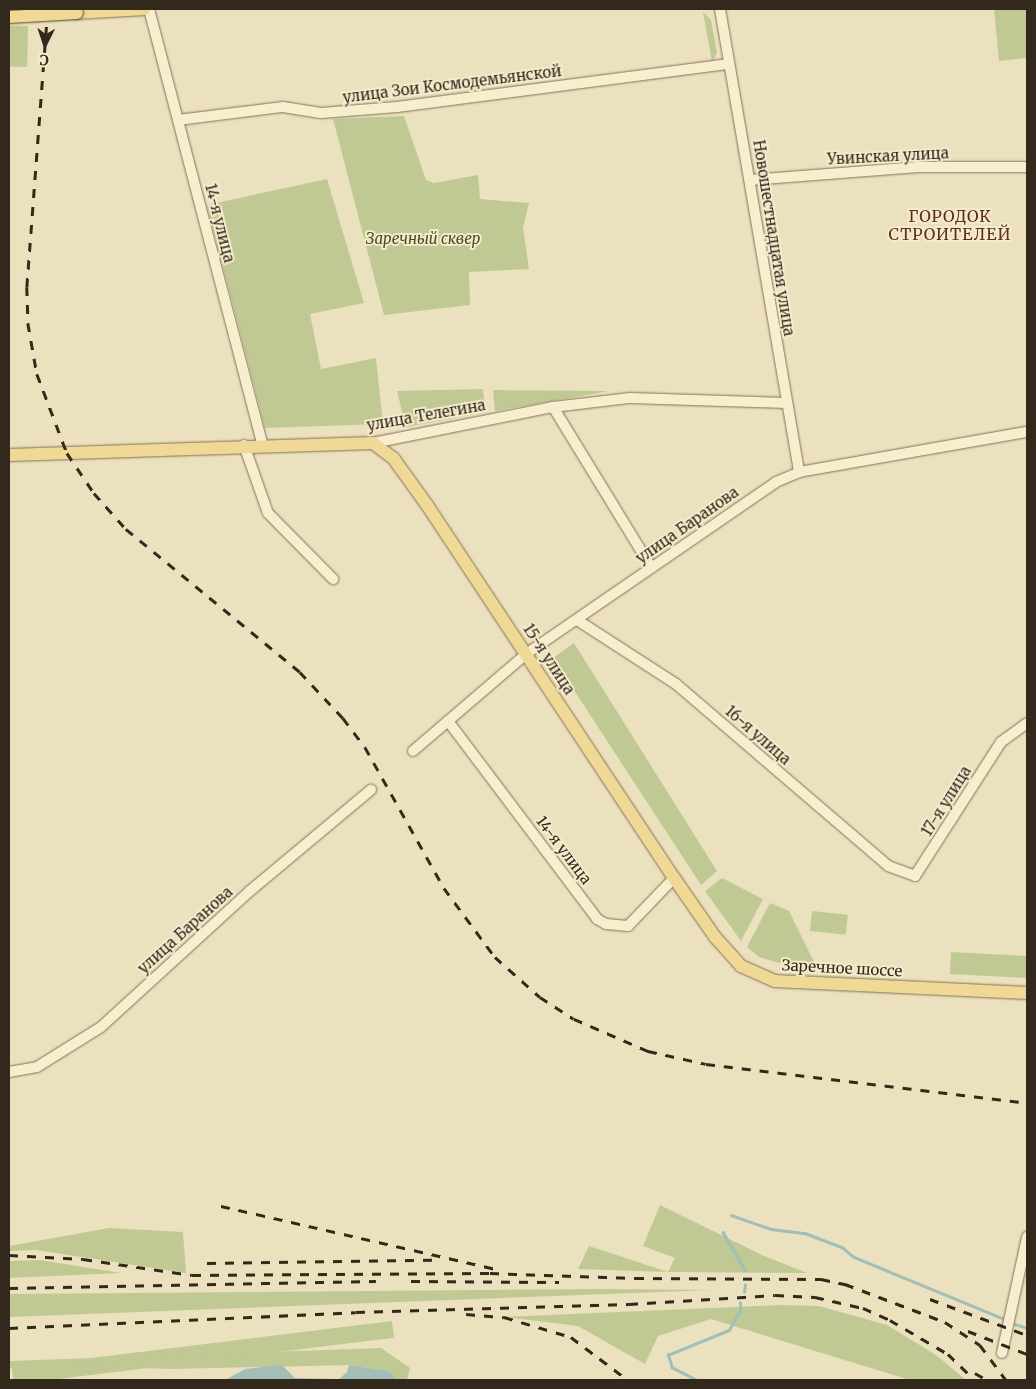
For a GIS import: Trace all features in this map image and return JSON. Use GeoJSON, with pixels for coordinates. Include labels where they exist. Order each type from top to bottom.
{"type":"FeatureCollection","features":[{"type":"Feature","properties":{"kind":"main road"},"geometry":{"type":"LineString","coordinates":[[9,17],[144,9]]}},
{"type":"Feature","properties":{"kind":"main road","name":"улица Телегина"},"geometry":{"type":"LineString","coordinates":[[9,455],[262,444],[373,443]]}},
{"type":"Feature","properties":{"kind":"main road","name":"15-я улица"},"geometry":{"type":"LineString","coordinates":[[373,443],[394,459],[690,901]]}},
{"type":"Feature","properties":{"kind":"main road","name":"Заречное шоссе"},"geometry":{"type":"LineString","coordinates":[[690,901],[715,937],[741,966],[775,981],[1027,993]]}},
{"type":"Feature","properties":{"kind":"street","name":"14-я улица"},"geometry":{"type":"LineString","coordinates":[[149,9],[262,444]]}},
{"type":"Feature","properties":{"kind":"street","name":"Новошестнадцатая улица"},"geometry":{"type":"LineString","coordinates":[[720,9],[798,472]]}},
{"type":"Feature","properties":{"kind":"street","name":"улица Зои Космодемьянской"},"geometry":{"type":"LineString","coordinates":[[178,120],[283,107],[321,113],[397,107],[730,64]]}},
{"type":"Feature","properties":{"kind":"street","name":"Увинская улица"},"geometry":{"type":"LineString","coordinates":[[750,180],[918,167],[1027,167]]}},
{"type":"Feature","properties":{"kind":"street","name":"улица Телегина"},"geometry":{"type":"LineString","coordinates":[[373,443],[554,407],[630,398],[786,403]]}},
{"type":"Feature","properties":{"kind":"street"},"geometry":{"type":"LineString","coordinates":[[554,407],[651,568]]}},
{"type":"Feature","properties":{"kind":"street","name":"улица Баранова"},"geometry":{"type":"LineString","coordinates":[[413,751],[526,654],[776,482],[798,472],[1027,432]]}},
{"type":"Feature","properties":{"kind":"street"},"geometry":{"type":"LineString","coordinates":[[244,445],[268,513],[332,578]]}},
{"type":"Feature","properties":{"kind":"street","name":"16-я улица"},"geometry":{"type":"LineString","coordinates":[[577,620],[676,684],[888,866],[915,876]]}},
{"type":"Feature","properties":{"kind":"street","name":"14-я улица"},"geometry":{"type":"LineString","coordinates":[[448,720],[597,919],[606,924],[628,926],[674,878]]}},
{"type":"Feature","properties":{"kind":"street","name":"17-я улица"},"geometry":{"type":"LineString","coordinates":[[915,876],[1001,742],[1027,723]]}},
{"type":"Feature","properties":{"kind":"street","name":"улица Баранова"},"geometry":{"type":"LineString","coordinates":[[9,1072],[36,1067],[101,1027],[250,891],[371,790]]}},
{"type":"Feature","properties":{"kind":"street"},"geometry":{"type":"LineString","coordinates":[[1002,1353],[1027,1237]]}},
{"type":"Feature","properties":{"kind":"green space"},"geometry":{"type":"Polygon","coordinates":[[[994,9],[1027,9],[1027,58],[999,61],[994,9]]]}},
{"type":"Feature","properties":{"kind":"green space"},"geometry":{"type":"Polygon","coordinates":[[[703,12],[711,20],[717,53],[712,62],[703,12]]]}},
{"type":"Feature","properties":{"kind":"green space"},"geometry":{"type":"Polygon","coordinates":[[[9,26],[28,26],[27,67],[9,67],[9,26]]]}},
{"type":"Feature","properties":{"kind":"green space","name":"Заречный сквер"},"geometry":{"type":"Polygon","coordinates":[[[404,116],[426,180],[434,183],[478,175],[480,199],[529,203],[523,228],[529,269],[469,272],[470,305],[384,315],[333,119],[404,116]]]}},
{"type":"Feature","properties":{"kind":"green space"},"geometry":{"type":"Polygon","coordinates":[[[327,179],[364,303],[310,314],[321,369],[376,358],[383,424],[265,428],[207,205],[327,179]]]}},
{"type":"Feature","properties":{"kind":"green space"},"geometry":{"type":"Polygon","coordinates":[[[483,389],[485,412],[406,427],[397,391],[483,389]]]}},
{"type":"Feature","properties":{"kind":"green space"},"geometry":{"type":"Polygon","coordinates":[[[493,390],[609,391],[495,411],[493,390]]]}},
{"type":"Feature","properties":{"kind":"green space"},"geometry":{"type":"Polygon","coordinates":[[[574,643],[717,871],[701,885],[553,658],[574,643]]]}},
{"type":"Feature","properties":{"kind":"green space"},"geometry":{"type":"Polygon","coordinates":[[[722,878],[763,899],[741,941],[705,891],[722,878]]]}},
{"type":"Feature","properties":{"kind":"green space"},"geometry":{"type":"Polygon","coordinates":[[[770,903],[789,911],[816,966],[779,963],[759,957],[747,947],[770,903]]]}},
{"type":"Feature","properties":{"kind":"green space"},"geometry":{"type":"Polygon","coordinates":[[[812,911],[848,915],[846,935],[810,931],[812,911]]]}},
{"type":"Feature","properties":{"kind":"green space"},"geometry":{"type":"Polygon","coordinates":[[[951,952],[1027,956],[1026,978],[950,974],[951,952]]]}},
{"type":"Feature","properties":{"kind":"green space"},"geometry":{"type":"Polygon","coordinates":[[[660,1205],[764,1256],[807,1273],[668,1272],[675,1258],[643,1246],[660,1205]]]}},
{"type":"Feature","properties":{"kind":"green space"},"geometry":{"type":"Polygon","coordinates":[[[109,1228],[183,1232],[186,1273],[36,1250],[9,1251],[9,1246],[109,1228]]]}},
{"type":"Feature","properties":{"kind":"green space"},"geometry":{"type":"Polygon","coordinates":[[[589,1246],[668,1272],[578,1269],[589,1246]]]}},
{"type":"Feature","properties":{"kind":"green space"},"geometry":{"type":"Polygon","coordinates":[[[40,1260],[121,1273],[9,1278],[9,1261],[40,1260]]]}},
{"type":"Feature","properties":{"kind":"green space"},"geometry":{"type":"Polygon","coordinates":[[[594,1289],[713,1290],[9,1317],[9,1294],[594,1289]]]}},
{"type":"Feature","properties":{"kind":"green space"},"geometry":{"type":"Polygon","coordinates":[[[781,1305],[819,1306],[887,1325],[936,1355],[966,1380],[910,1380],[711,1319],[658,1336],[645,1364],[578,1326],[504,1317],[781,1305]]]}},
{"type":"Feature","properties":{"kind":"green space"},"geometry":{"type":"Polygon","coordinates":[[[392,1321],[394,1338],[51,1380],[13,1380],[12,1368],[392,1321]]]}},
{"type":"Feature","properties":{"kind":"green space"},"geometry":{"type":"Polygon","coordinates":[[[381,1348],[410,1368],[407,1380],[396,1380],[390,1371],[349,1365],[172,1369],[107,1367],[9,1368],[9,1361],[381,1348]]]}},
{"type":"Feature","properties":{"kind":"water"},"geometry":{"type":"Polygon","coordinates":[[[282,1365],[295,1378],[339,1379],[347,1372],[349,1365],[390,1371],[396,1380],[225,1380],[245,1369],[282,1365]]]}},
{"type":"Feature","properties":{"kind":"waterway"},"geometry":{"type":"LineString","coordinates":[[731,1215],[771,1229],[805,1233],[842,1247],[854,1257],[1002,1318]]}},
{"type":"Feature","properties":{"kind":"waterway"},"geometry":{"type":"LineString","coordinates":[[723,1232],[745,1270]]}},
{"type":"Feature","properties":{"kind":"waterway"},"geometry":{"type":"LineString","coordinates":[[744,1292],[745,1285]]}},
{"type":"Feature","properties":{"kind":"waterway"},"geometry":{"type":"LineString","coordinates":[[696,1380],[672,1368],[668,1355],[729,1330],[740,1311],[740,1303]]}},
{"type":"Feature","properties":{"kind":"waterway"},"geometry":{"type":"LineString","coordinates":[[1015,1324],[1027,1328]]}},
{"type":"Feature","properties":{"kind":"railway"},"geometry":{"type":"LineString","coordinates":[[48,9],[27,287],[28,323],[37,374],[67,453],[94,493],[126,529],[300,672],[343,718],[365,747],[444,888],[495,957],[540,997],[574,1019],[648,1051],[706,1064],[1027,1103]]}},
{"type":"Feature","properties":{"kind":"railway"},"geometry":{"type":"LineString","coordinates":[[221,1206],[497,1269]]}},
{"type":"Feature","properties":{"kind":"railway"},"geometry":{"type":"LineString","coordinates":[[9,1255],[83,1259],[192,1275],[490,1273],[635,1278],[821,1279],[845,1284],[945,1322],[980,1345],[1006,1380]]}},
{"type":"Feature","properties":{"kind":"railway"},"geometry":{"type":"LineString","coordinates":[[207,1263],[432,1260]]}},
{"type":"Feature","properties":{"kind":"railway"},"geometry":{"type":"LineString","coordinates":[[9,1288],[376,1281]]}},
{"type":"Feature","properties":{"kind":"railway"},"geometry":{"type":"LineString","coordinates":[[411,1281],[559,1282]]}},
{"type":"Feature","properties":{"kind":"railway"},"geometry":{"type":"LineString","coordinates":[[9,1328],[356,1312],[629,1304],[775,1295],[815,1297],[863,1308],[890,1320],[948,1354],[975,1380]]}},
{"type":"Feature","properties":{"kind":"railway"},"geometry":{"type":"LineString","coordinates":[[930,1299],[1027,1335]]}},
{"type":"Feature","properties":{"kind":"railway"},"geometry":{"type":"LineString","coordinates":[[466,1314],[504,1317],[571,1337],[628,1380]]}},
{"type":"Feature","properties":{"kind":"railway"},"geometry":{"type":"LineString","coordinates":[[968,1331],[1027,1354]]}},
{"type":"Feature","properties":{"kind":"railway"},"geometry":{"type":"LineString","coordinates":[[975,1373],[987,1380]]}},
{"type":"Feature","properties":{"kind":"district","name":"ГОРОДОК СТРОИТЕЛЕЙ"},"geometry":{"type":"Point","coordinates":[950,225]}}]}
